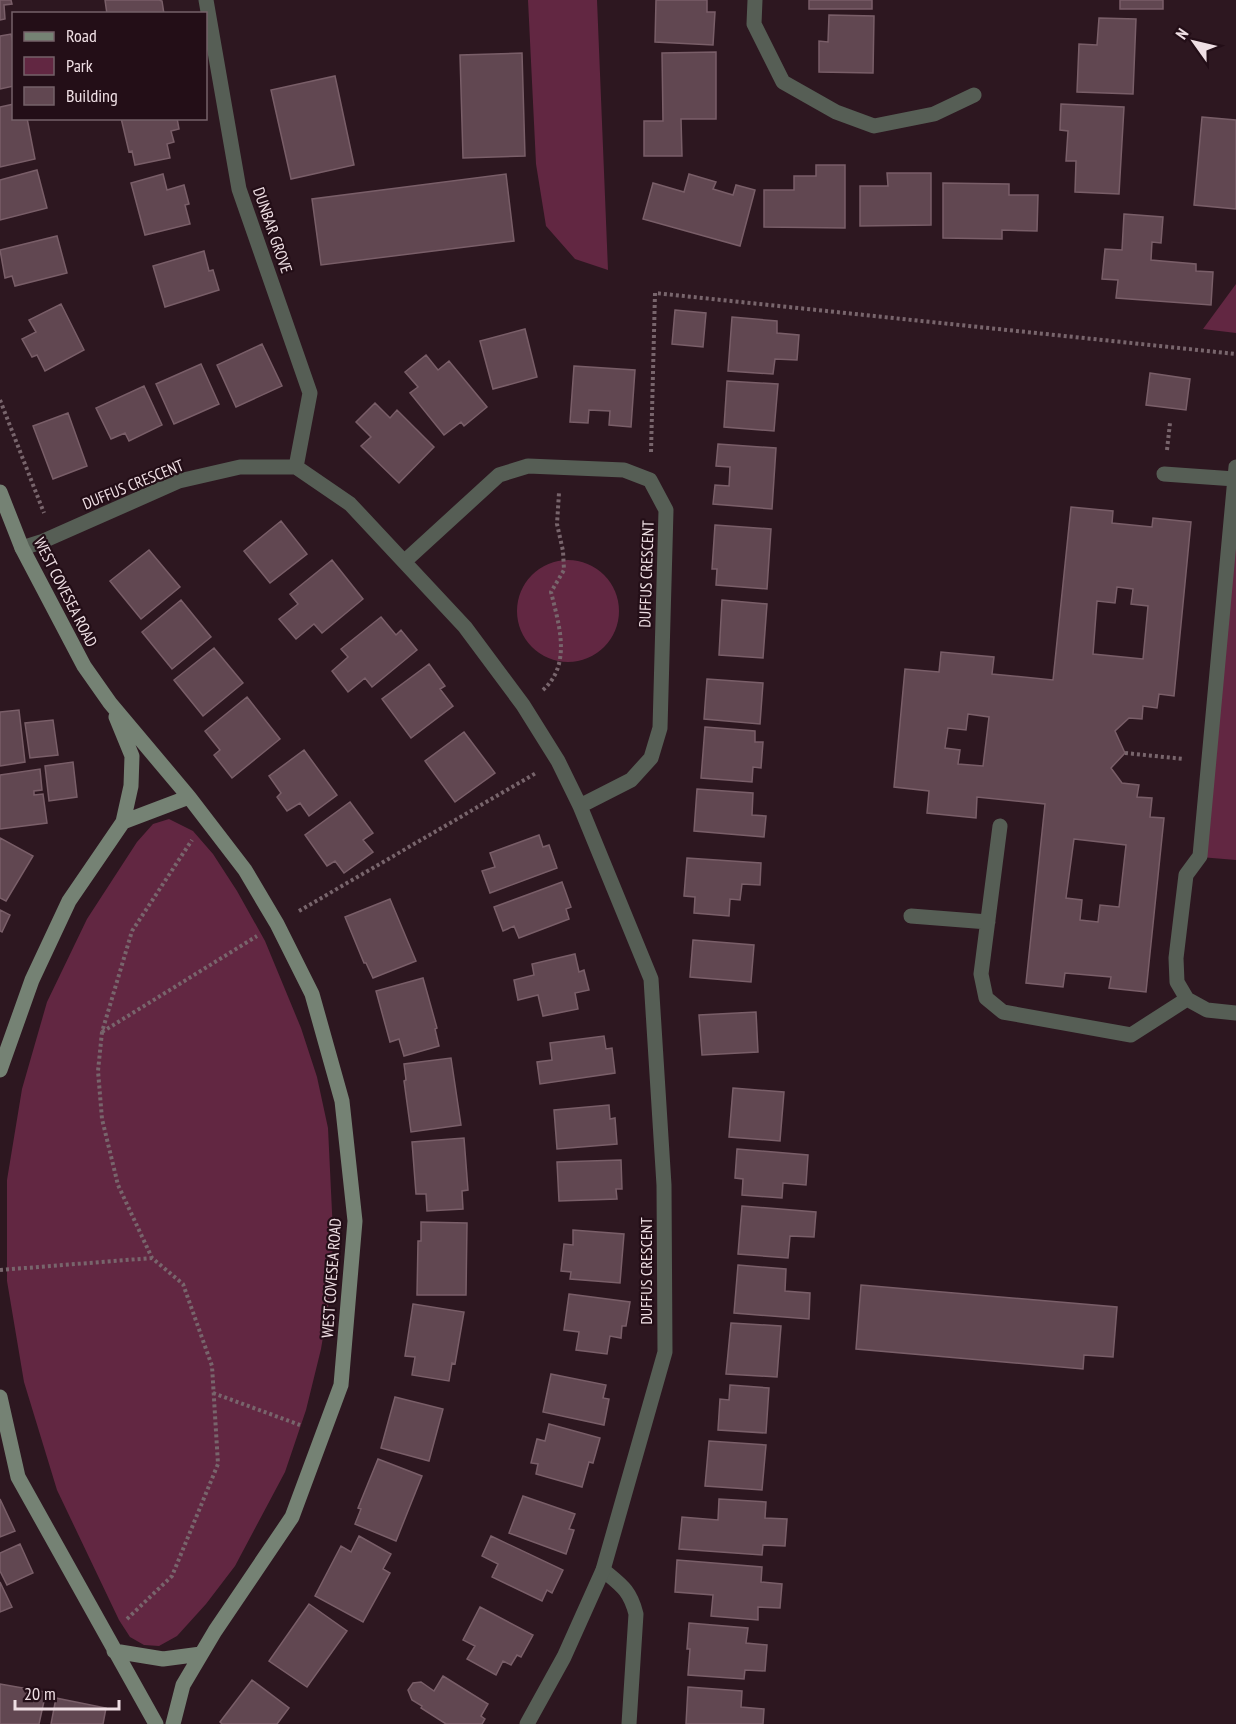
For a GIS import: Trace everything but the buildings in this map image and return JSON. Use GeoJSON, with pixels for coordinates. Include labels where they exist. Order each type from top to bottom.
{"type":"FeatureCollection","features":[{"type":"Feature","properties":{"kind":"street","name":"DUNBAR GROVE"},"geometry":{"type":"LineString","coordinates":[[206,0],[239,189],[310,393],[296,467]]}},
{"type":"Feature","properties":{"kind":"street"},"geometry":{"type":"LineString","coordinates":[[755,0],[754,24],[783,82],[836,112],[874,126],[934,114],[974,95]]}},
{"type":"Feature","properties":{"kind":"street"},"geometry":{"type":"LineString","coordinates":[[405,561],[499,475],[528,466],[561,467],[624,470],[650,480]]}},
{"type":"Feature","properties":{"kind":"street","name":"DUFFUS CRESCENT"},"geometry":{"type":"LineString","coordinates":[[22,548],[41,542],[179,481],[240,467],[296,467],[350,504],[465,627],[523,705],[558,761],[579,806],[651,979],[664,1185],[665,1352],[603,1570],[564,1657],[527,1724]]}},
{"type":"Feature","properties":{"kind":"street"},"geometry":{"type":"LineString","coordinates":[[1164,474],[1235,473],[1200,856],[1186,875],[1176,958],[1177,982],[1186,999],[1207,1010],[1236,1013]]}},
{"type":"Feature","properties":{"kind":"street","name":"DUFFUS CRESCENT"},"geometry":{"type":"LineString","coordinates":[[579,806],[631,780],[651,758],[660,728],[666,510],[650,480]]}},
{"type":"Feature","properties":{"kind":"street","name":"WEST COVESEA ROAD"},"geometry":{"type":"LineString","coordinates":[[0,492],[22,548],[84,666],[110,703],[189,797],[246,870],[277,924],[312,994],[342,1101],[355,1221],[341,1385],[292,1517],[214,1631],[183,1685],[173,1724]]}},
{"type":"Feature","properties":{"kind":"street","name":"WEST COVESEA ROAD"},"geometry":{"type":"LineString","coordinates":[[0,1071],[32,980],[69,901],[123,822],[131,786],[132,756],[110,703]]}},
{"type":"Feature","properties":{"kind":"street"},"geometry":{"type":"LineString","coordinates":[[123,822],[189,797]]}},
{"type":"Feature","properties":{"kind":"street"},"geometry":{"type":"LineString","coordinates":[[1000,826],[981,974],[986,998],[1004,1012],[1131,1035],[1186,999]]}},
{"type":"Feature","properties":{"kind":"street"},"geometry":{"type":"LineString","coordinates":[[911,916],[987,922]]}},
{"type":"Feature","properties":{"kind":"street"},"geometry":{"type":"LineString","coordinates":[[0,1397],[18,1477],[156,1724]]}},
{"type":"Feature","properties":{"kind":"street"},"geometry":{"type":"LineString","coordinates":[[603,1570],[632,1598],[636,1614],[629,1724]]}},
{"type":"Feature","properties":{"kind":"street"},"geometry":{"type":"LineString","coordinates":[[110,1644],[163,1659],[201,1654]]}},
{"type":"Feature","properties":{"kind":"path"},"geometry":{"type":"LineString","coordinates":[[650,480],[656,293],[1236,354]]}},
{"type":"Feature","properties":{"kind":"path"},"geometry":{"type":"LineString","coordinates":[[0,400],[53,536]]}},
{"type":"Feature","properties":{"kind":"path"},"geometry":{"type":"LineString","coordinates":[[523,705],[546,688],[561,665],[561,639],[551,592],[564,570],[563,551],[557,524],[561,467]]}},
{"type":"Feature","properties":{"kind":"path"},"geometry":{"type":"LineString","coordinates":[[1125,753],[1209,762]]}},
{"type":"Feature","properties":{"kind":"path"},"geometry":{"type":"LineString","coordinates":[[102,1032],[277,924],[558,761]]}},
{"type":"Feature","properties":{"kind":"path"},"geometry":{"type":"LineString","coordinates":[[110,1644],[172,1576],[218,1464],[212,1366],[183,1284],[152,1258],[118,1185],[102,1119],[98,1071],[102,1032],[132,931],[187,845],[208,823]]}},
{"type":"Feature","properties":{"kind":"path"},"geometry":{"type":"LineString","coordinates":[[0,1270],[152,1258]]}},
{"type":"Feature","properties":{"kind":"path"},"geometry":{"type":"LineString","coordinates":[[213,1393],[323,1434]]}},
{"type":"Feature","properties":{"kind":"green space"},"geometry":{"type":"Polygon","coordinates":[[[528,0],[597,0],[608,270],[575,259],[546,226],[536,164],[528,0]]]}},
{"type":"Feature","properties":{"kind":"green space"},"geometry":{"type":"Polygon","coordinates":[[[1236,284],[1236,333],[1203,329],[1236,284]]]}},
{"type":"Feature","properties":{"kind":"green space"},"geometry":{"type":"Polygon","coordinates":[[[1236,467],[1236,860],[1200,857],[1236,467]]]}},
{"type":"Feature","properties":{"kind":"green space"},"geometry":{"type":"Polygon","coordinates":[[[568,560],[588,564],[604,575],[615,591],[619,611],[615,631],[604,647],[588,658],[568,662],[548,658],[532,647],[521,631],[517,611],[521,591],[532,575],[548,564],[568,560]]]}},
{"type":"Feature","properties":{"kind":"green space"},"geometry":{"type":"Polygon","coordinates":[[[169,819],[193,831],[213,854],[237,891],[265,941],[301,1028],[317,1077],[328,1128],[333,1233],[331,1289],[321,1349],[306,1410],[285,1472],[235,1566],[206,1604],[177,1636],[159,1646],[144,1645],[130,1637],[119,1620],[57,1490],[24,1382],[7,1281],[7,1180],[22,1089],[47,1002],[87,919],[137,842],[153,824],[169,819]]]}}]}
